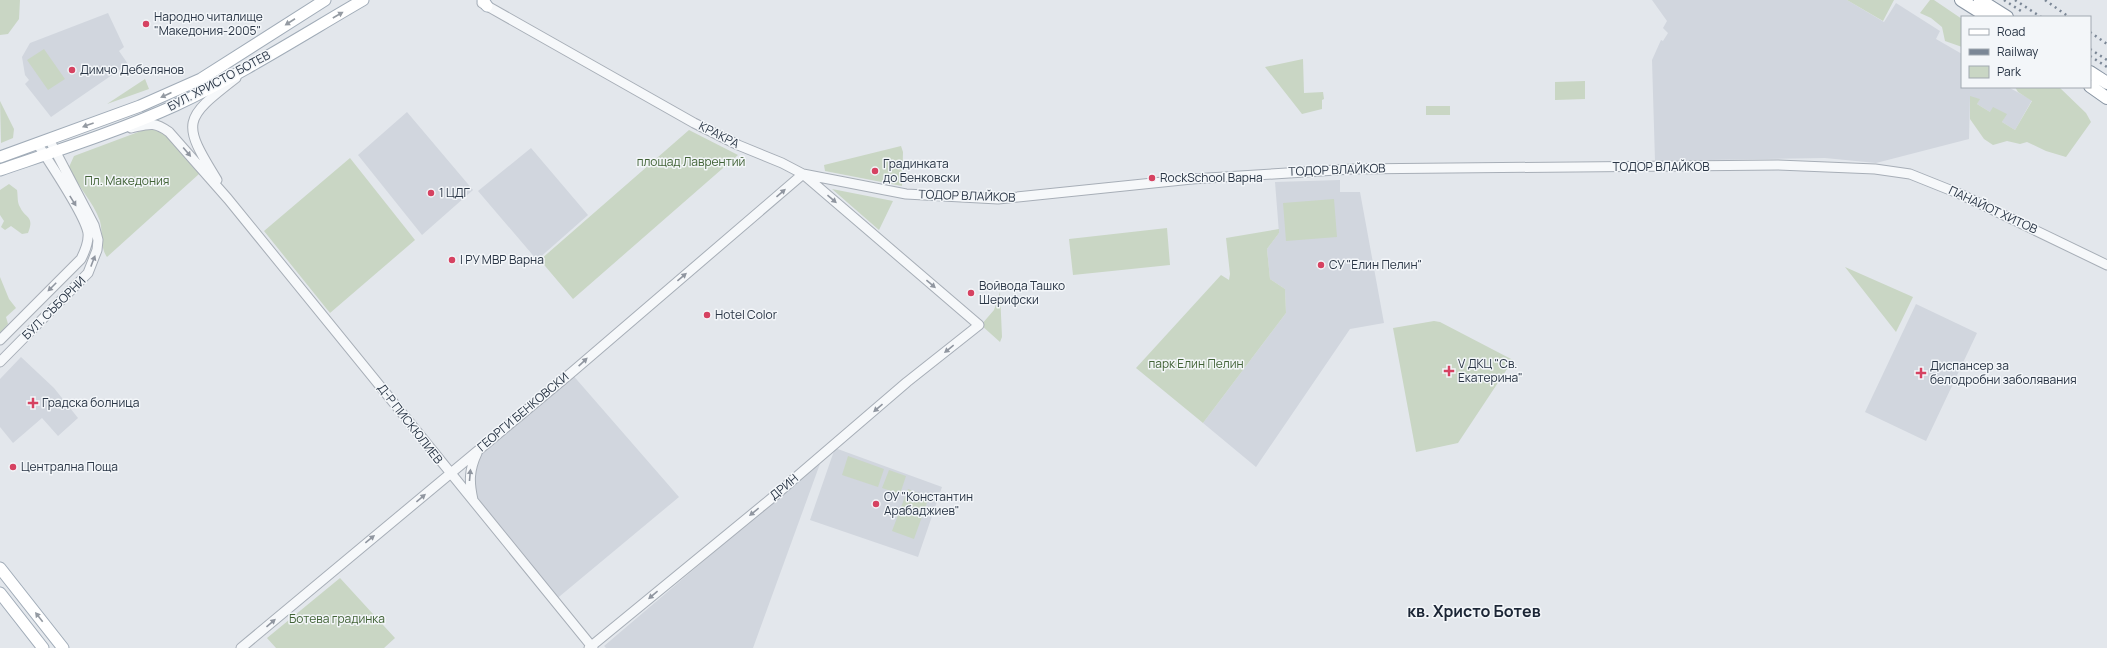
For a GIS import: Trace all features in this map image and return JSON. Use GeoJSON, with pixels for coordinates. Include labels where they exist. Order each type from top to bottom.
{"type":"FeatureCollection","features":[{"type":"Feature","properties":{"kind":"highway"},"geometry":{"type":"LineString","coordinates":[[1960,0],[1986,16]]}},
{"type":"Feature","properties":{"kind":"highway"},"geometry":{"type":"LineString","coordinates":[[1980,0],[2005,16]]}},
{"type":"Feature","properties":{"kind":"highway"},"geometry":{"type":"LineString","coordinates":[[2091,73],[2107,83]]}},
{"type":"Feature","properties":{"kind":"highway"},"geometry":{"type":"LineString","coordinates":[[2091,87],[2107,98]]}},
{"type":"Feature","properties":{"kind":"main road","name":"БУЛ. ХРИСТО БОТЕВ"},"geometry":{"type":"LineString","coordinates":[[0,157],[140,106],[201,78],[324,0]]}},
{"type":"Feature","properties":{"kind":"main road","name":"БУЛ. ХРИСТО БОТЕВ"},"geometry":{"type":"LineString","coordinates":[[0,170],[92,138],[174,106],[257,62],[363,0]]}},
{"type":"Feature","properties":{"kind":"main road"},"geometry":{"type":"LineString","coordinates":[[0,568],[63,648]]}},
{"type":"Feature","properties":{"kind":"main road"},"geometry":{"type":"LineString","coordinates":[[0,593],[43,648]]}},
{"type":"Feature","properties":{"kind":"street","name":"КРАКРА"},"geometry":{"type":"LineString","coordinates":[[483,2],[700,126],[803,174],[979,325]]}},
{"type":"Feature","properties":{"kind":"street","name":"Д-Р ПИСКЮЛИЕВ"},"geometry":{"type":"LineString","coordinates":[[228,199],[197,146],[193,132],[193,117],[209,99],[257,62]]}},
{"type":"Feature","properties":{"kind":"street","name":"Д-Р ПИСКЮЛИЕВ"},"geometry":{"type":"LineString","coordinates":[[92,138],[150,123],[159,125],[169,132],[228,199],[591,647]]}},
{"type":"Feature","properties":{"kind":"street","name":"БУЛ. СЪБОРНИ"},"geometry":{"type":"LineString","coordinates":[[0,340],[81,259],[86,248],[88,234],[83,218],[50,153],[49,139]]}},
{"type":"Feature","properties":{"kind":"street","name":"БУЛ. СЪБОРНИ"},"geometry":{"type":"LineString","coordinates":[[0,362],[86,276],[95,260],[98,240],[94,225],[50,153],[37,143]]}},
{"type":"Feature","properties":{"kind":"street","name":"ТОДОР ВЛАЙКОВ"},"geometry":{"type":"LineString","coordinates":[[803,174],[906,194],[998,199],[1192,179],[1345,169],[1778,165],[1874,170]]}},
{"type":"Feature","properties":{"kind":"street","name":"ПАНАЙОТ ХИТОВ"},"geometry":{"type":"LineString","coordinates":[[1874,170],[1910,174],[1960,194],[2107,265]]}},
{"type":"Feature","properties":{"kind":"street","name":"ГЕОРГИ БЕНКОВСКИ"},"geometry":{"type":"LineString","coordinates":[[241,648],[449,473],[571,373],[803,174]]}},
{"type":"Feature","properties":{"kind":"street","name":"ДРИН"},"geometry":{"type":"LineString","coordinates":[[591,647],[778,492],[907,382],[979,325]]}},
{"type":"Feature","properties":{"kind":"street"},"geometry":{"type":"LineString","coordinates":[[474,502],[469,481],[471,466],[478,449]]}},
{"type":"Feature","properties":{"kind":"shaded area"},"geometry":{"type":"Polygon","coordinates":[[[1652,0],[1847,0],[1884,22],[1896,3],[1940,31],[1936,39],[1961,53],[1961,88],[2010,88],[2032,100],[2015,130],[2002,122],[2006,114],[1990,112],[1977,104],[1979,99],[1970,97],[1969,139],[1876,163],[1825,158],[1655,161],[1652,60],[1661,40],[1663,41],[1668,33],[1663,28],[1667,21],[1652,0]]]}},
{"type":"Feature","properties":{"kind":"shaded area","name":"Димчо Дебелянов"},"geometry":{"type":"Polygon","coordinates":[[[108,13],[124,47],[119,51],[128,64],[51,117],[25,84],[29,80],[25,75],[22,57],[30,43],[108,13]]]}},
{"type":"Feature","properties":{"kind":"shaded area"},"geometry":{"type":"Polygon","coordinates":[[[407,112],[473,190],[422,235],[358,155],[407,112]]]}},
{"type":"Feature","properties":{"kind":"shaded area"},"geometry":{"type":"Polygon","coordinates":[[[531,148],[588,215],[537,260],[478,191],[531,148]]]}},
{"type":"Feature","properties":{"kind":"shaded area"},"geometry":{"type":"Polygon","coordinates":[[[1340,180],[1340,192],[1360,192],[1384,323],[1350,329],[1256,467],[1203,423],[1286,313],[1285,289],[1270,279],[1267,249],[1279,233],[1275,182],[1340,180]]]}},
{"type":"Feature","properties":{"kind":"shaded area","name":"Диспансер за белодробни заболявания"},"geometry":{"type":"Polygon","coordinates":[[[1916,304],[1977,333],[1926,441],[1865,412],[1916,304]]]}},
{"type":"Feature","properties":{"kind":"shaded area","name":"Градска болница"},"geometry":{"type":"Polygon","coordinates":[[[21,357],[54,388],[78,418],[58,436],[42,418],[13,443],[0,427],[0,379],[21,357]]]}},
{"type":"Feature","properties":{"kind":"shaded area"},"geometry":{"type":"Polygon","coordinates":[[[571,373],[679,497],[554,601],[474,502],[471,466],[478,449],[571,373]]]}},
{"type":"Feature","properties":{"kind":"shaded area","name":"ОУ \"Константин Арабаджиев\""},"geometry":{"type":"Polygon","coordinates":[[[835,448],[942,487],[918,557],[810,520],[835,448]]]}},
{"type":"Feature","properties":{"kind":"shaded area"},"geometry":{"type":"Polygon","coordinates":[[[821,461],[753,648],[606,648],[604,646],[821,461]]]}},
{"type":"Feature","properties":{"kind":"green space"},"geometry":{"type":"Polygon","coordinates":[[[0,0],[20,0],[19,19],[8,34],[0,35],[0,0]]]}},
{"type":"Feature","properties":{"kind":"green space"},"geometry":{"type":"Polygon","coordinates":[[[1847,0],[1894,0],[1883,21],[1847,0]]]}},
{"type":"Feature","properties":{"kind":"green space"},"geometry":{"type":"Polygon","coordinates":[[[1930,0],[1934,0],[1961,18],[1961,47],[1945,41],[1942,27],[1931,18],[1920,13],[1930,0]]]}},
{"type":"Feature","properties":{"kind":"green space"},"geometry":{"type":"Polygon","coordinates":[[[44,49],[65,79],[48,90],[27,60],[44,49]]]}},
{"type":"Feature","properties":{"kind":"green space"},"geometry":{"type":"Polygon","coordinates":[[[1303,59],[1304,93],[1323,92],[1324,99],[1322,100],[1322,109],[1302,114],[1265,67],[1303,59]]]}},
{"type":"Feature","properties":{"kind":"green space"},"geometry":{"type":"Polygon","coordinates":[[[145,79],[149,89],[107,104],[145,79]]]}},
{"type":"Feature","properties":{"kind":"green space"},"geometry":{"type":"Polygon","coordinates":[[[1585,81],[1585,99],[1555,100],[1555,82],[1585,81]]]}},
{"type":"Feature","properties":{"kind":"green space"},"geometry":{"type":"Polygon","coordinates":[[[2016,88],[2060,88],[2086,113],[2091,122],[2066,157],[2046,151],[2027,142],[2020,144],[2007,141],[1993,145],[1984,139],[1970,119],[1970,96],[1980,99],[1977,104],[1990,112],[1993,107],[2007,114],[2002,122],[2015,130],[2032,101],[2018,92],[2016,88]]]}},
{"type":"Feature","properties":{"kind":"green space"},"geometry":{"type":"Polygon","coordinates":[[[0,101],[14,129],[13,138],[1,143],[0,101]]]}},
{"type":"Feature","properties":{"kind":"green space"},"geometry":{"type":"Polygon","coordinates":[[[1426,106],[1450,106],[1450,115],[1426,115],[1426,106]]]}},
{"type":"Feature","properties":{"kind":"green space","name":"Пл. Македония"},"geometry":{"type":"Polygon","coordinates":[[[149,128],[156,128],[163,131],[199,174],[107,257],[102,245],[100,221],[69,167],[74,156],[149,128]]]}},
{"type":"Feature","properties":{"kind":"green space","name":"площад Лаврентий"},"geometry":{"type":"Polygon","coordinates":[[[689,130],[738,155],[573,299],[540,260],[689,130]]]}},
{"type":"Feature","properties":{"kind":"green space"},"geometry":{"type":"Polygon","coordinates":[[[901,146],[903,152],[902,186],[825,171],[824,165],[901,146]]]}},
{"type":"Feature","properties":{"kind":"green space"},"geometry":{"type":"Polygon","coordinates":[[[350,158],[415,240],[330,313],[264,231],[350,158]]]}},
{"type":"Feature","properties":{"kind":"green space"},"geometry":{"type":"Polygon","coordinates":[[[9,184],[17,190],[19,205],[30,220],[28,233],[22,234],[11,226],[5,230],[1,227],[4,221],[0,215],[0,190],[9,184]]]}},
{"type":"Feature","properties":{"kind":"green space"},"geometry":{"type":"Polygon","coordinates":[[[832,189],[893,201],[879,230],[832,189]]]}},
{"type":"Feature","properties":{"kind":"green space"},"geometry":{"type":"Polygon","coordinates":[[[1334,199],[1337,237],[1286,241],[1283,203],[1334,199]]]}},
{"type":"Feature","properties":{"kind":"green space"},"geometry":{"type":"Polygon","coordinates":[[[1167,228],[1170,265],[1073,275],[1069,239],[1167,228]]]}},
{"type":"Feature","properties":{"kind":"green space","name":"парк Елин Пелин"},"geometry":{"type":"Polygon","coordinates":[[[1279,229],[1279,233],[1267,249],[1270,279],[1285,289],[1286,313],[1203,423],[1136,368],[1221,275],[1229,280],[1230,274],[1226,238],[1279,229]]]}},
{"type":"Feature","properties":{"kind":"green space"},"geometry":{"type":"Polygon","coordinates":[[[1845,267],[1913,297],[1896,332],[1845,267]]]}},
{"type":"Feature","properties":{"kind":"green space"},"geometry":{"type":"Polygon","coordinates":[[[0,277],[9,299],[16,308],[6,317],[8,324],[0,333],[0,277]]]}},
{"type":"Feature","properties":{"kind":"green space"},"geometry":{"type":"Polygon","coordinates":[[[1000,292],[1002,337],[1000,342],[981,325],[994,310],[1000,292]]]}},
{"type":"Feature","properties":{"kind":"green space"},"geometry":{"type":"Polygon","coordinates":[[[1434,321],[1440,322],[1513,360],[1458,443],[1416,452],[1393,328],[1434,321]]]}},
{"type":"Feature","properties":{"kind":"green space"},"geometry":{"type":"Polygon","coordinates":[[[848,456],[884,469],[878,487],[842,475],[848,456]]]}},
{"type":"Feature","properties":{"kind":"green space"},"geometry":{"type":"Polygon","coordinates":[[[889,470],[906,476],[900,494],[882,488],[889,470]]]}},
{"type":"Feature","properties":{"kind":"green space"},"geometry":{"type":"Polygon","coordinates":[[[908,489],[929,497],[914,539],[892,531],[908,489]]]}},
{"type":"Feature","properties":{"kind":"green space","name":"Ботева градинка"},"geometry":{"type":"Polygon","coordinates":[[[340,578],[395,638],[384,648],[276,648],[267,638],[340,578]]]}},
{"type":"Feature","properties":{"kind":"railway"},"geometry":{"type":"LineString","coordinates":[[2004,0],[2021,11]]}},
{"type":"Feature","properties":{"kind":"railway"},"geometry":{"type":"LineString","coordinates":[[2015,0],[2039,16]]}},
{"type":"Feature","properties":{"kind":"railway"},"geometry":{"type":"LineString","coordinates":[[2045,0],[2068,16]]}},
{"type":"Feature","properties":{"kind":"railway"},"geometry":{"type":"LineString","coordinates":[[2091,33],[2107,44]]}},
{"type":"Feature","properties":{"kind":"railway"},"geometry":{"type":"LineString","coordinates":[[2091,50],[2107,60]]}},
{"type":"Feature","properties":{"kind":"railway"},"geometry":{"type":"LineString","coordinates":[[2091,57],[2107,67]]}},
{"type":"Feature","properties":{"kind":"place","name":"Народно читалище \"Македония-2005\""},"geometry":{"type":"Point","coordinates":[146,24]}},
{"type":"Feature","properties":{"kind":"place","name":"Димчо Дебелянов"},"geometry":{"type":"Point","coordinates":[72,70]}},
{"type":"Feature","properties":{"kind":"place","name":"Градинката до Бенковски"},"geometry":{"type":"Point","coordinates":[875,171]}},
{"type":"Feature","properties":{"kind":"place","name":"RockSchool Варна"},"geometry":{"type":"Point","coordinates":[1152,178]}},
{"type":"Feature","properties":{"kind":"place","name":"1 ЦДГ"},"geometry":{"type":"Point","coordinates":[431,193]}},
{"type":"Feature","properties":{"kind":"place","name":"I РУ МВР Варна"},"geometry":{"type":"Point","coordinates":[452,260]}},
{"type":"Feature","properties":{"kind":"place","name":"СУ \"Елин Пелин\""},"geometry":{"type":"Point","coordinates":[1321,265]}},
{"type":"Feature","properties":{"kind":"place","name":"Войвода Ташко Шерифски"},"geometry":{"type":"Point","coordinates":[971,293]}},
{"type":"Feature","properties":{"kind":"place","name":"Hotel Color"},"geometry":{"type":"Point","coordinates":[707,315]}},
{"type":"Feature","properties":{"kind":"place","name":"V ДКЦ \"Св. Екатерина\""},"geometry":{"type":"Point","coordinates":[1449,371]}},
{"type":"Feature","properties":{"kind":"place","name":"Диспансер за белодробни заболявания"},"geometry":{"type":"Point","coordinates":[1921,373]}},
{"type":"Feature","properties":{"kind":"place","name":"Градска болница"},"geometry":{"type":"Point","coordinates":[33,403]}},
{"type":"Feature","properties":{"kind":"place","name":"Централна Поща"},"geometry":{"type":"Point","coordinates":[13,467]}},
{"type":"Feature","properties":{"kind":"place","name":"ОУ \"Константин Арабаджиев\""},"geometry":{"type":"Point","coordinates":[876,504]}},
{"type":"Feature","properties":{"kind":"district","name":"кв. Христо Ботев"},"geometry":{"type":"Point","coordinates":[1474,611]}}]}
